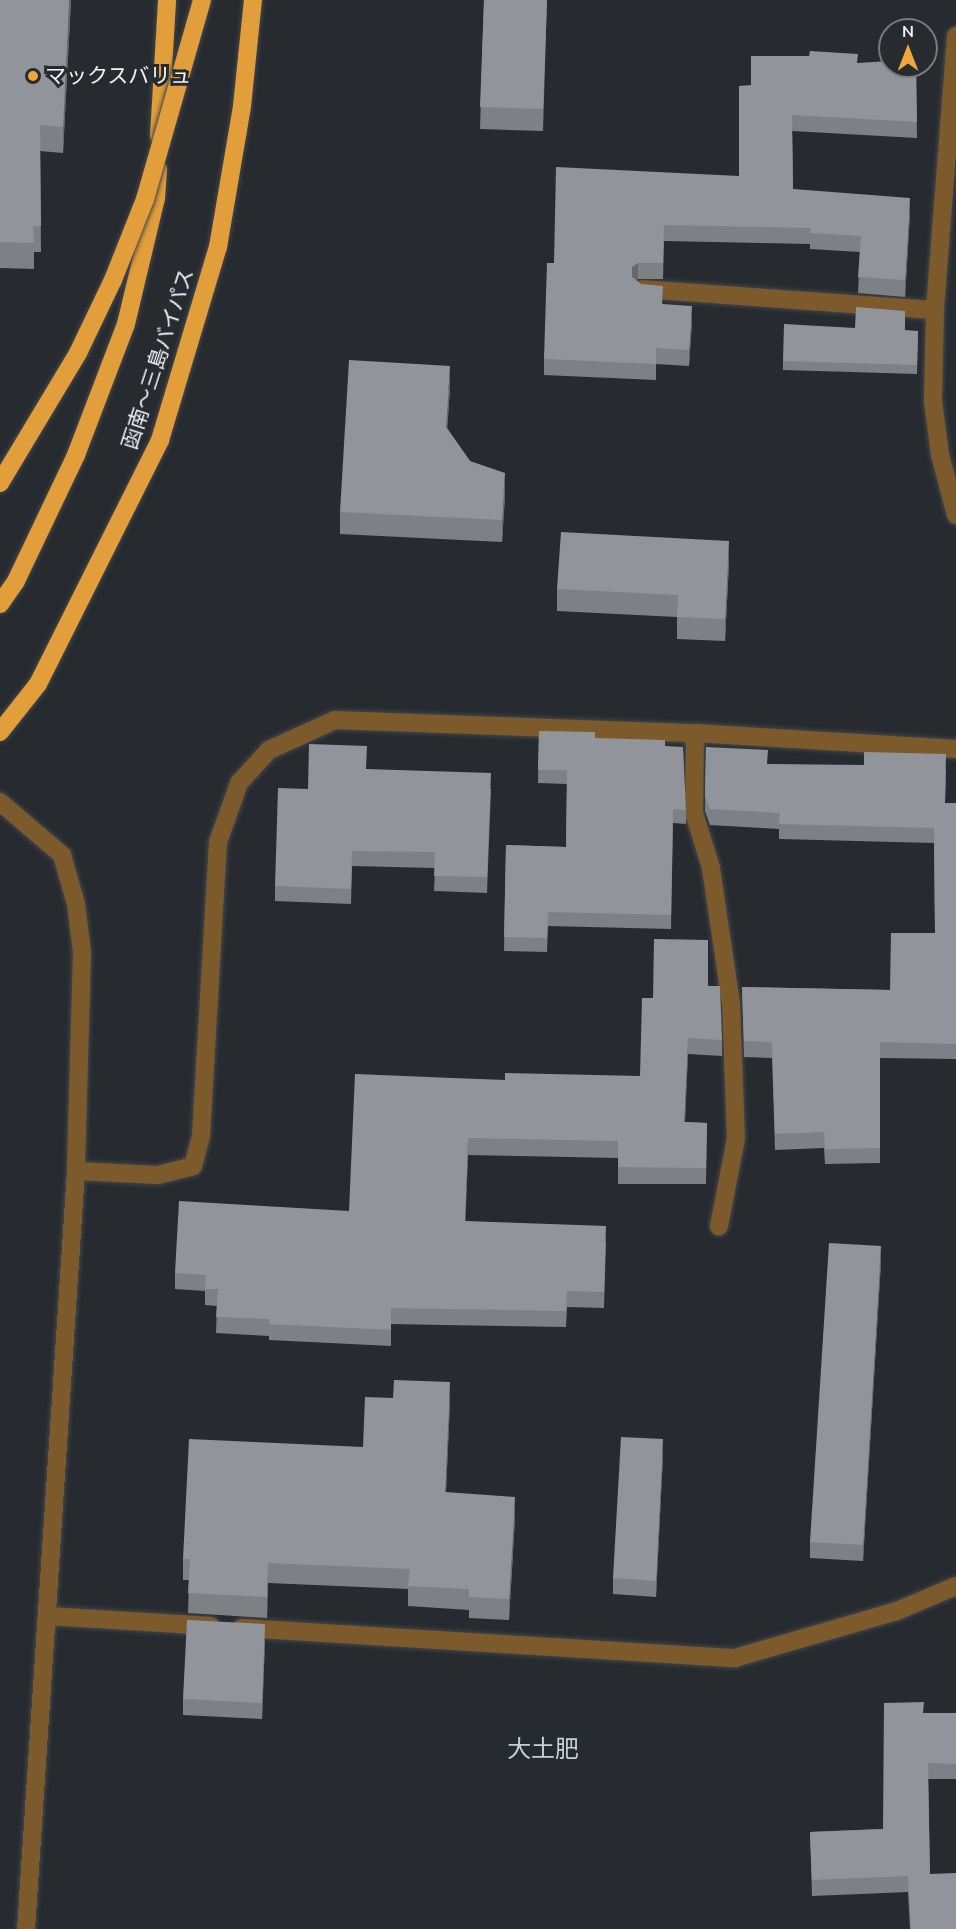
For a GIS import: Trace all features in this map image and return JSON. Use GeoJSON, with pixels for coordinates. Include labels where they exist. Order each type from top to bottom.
{"type":"FeatureCollection","features":[{"type":"Feature","properties":{"kind":"highway","name":"函南～三島バイパス"},"geometry":{"type":"LineString","coordinates":[[0,604],[16,581],[76,455],[126,324],[156,198],[167,0]]}},
{"type":"Feature","properties":{"kind":"highway"},"geometry":{"type":"LineString","coordinates":[[0,483],[62,382],[113,280],[149,189],[202,0]]}},
{"type":"Feature","properties":{"kind":"highway","name":"函南～三島バイパス"},"geometry":{"type":"LineString","coordinates":[[0,732],[38,684],[160,440],[218,247],[242,106],[253,0]]}},
{"type":"Feature","properties":{"kind":"street"},"geometry":{"type":"LineString","coordinates":[[956,36],[935,310],[933,401],[940,454],[956,515]]}},
{"type":"Feature","properties":{"kind":"street"},"geometry":{"type":"LineString","coordinates":[[642,289],[935,310]]}},
{"type":"Feature","properties":{"kind":"street"},"geometry":{"type":"LineString","coordinates":[[76,1171],[158,1176],[193,1166],[201,1136],[218,843],[239,783],[269,750],[335,720],[695,733],[956,749]]}},
{"type":"Feature","properties":{"kind":"street"},"geometry":{"type":"LineString","coordinates":[[695,733],[694,813],[711,868],[731,1003],[736,1138],[719,1226]]}},
{"type":"Feature","properties":{"kind":"street"},"geometry":{"type":"LineString","coordinates":[[0,802],[62,855],[76,904],[82,952],[76,1171],[26,1929]]}},
{"type":"Feature","properties":{"kind":"street"},"geometry":{"type":"LineString","coordinates":[[48,1616],[735,1658],[897,1611],[956,1586]]}},
{"type":"Feature","properties":{"kind":"building","name":"マックスバリュ"},"geometry":{"type":"Polygon","coordinates":[[[0,0],[69,0],[63,127],[40,125],[41,226],[33,226],[34,243],[0,242],[0,0]]]}},
{"type":"Feature","properties":{"kind":"building"},"geometry":{"type":"Polygon","coordinates":[[[484,0],[547,0],[543,109],[480,107],[484,0]]]}},
{"type":"Feature","properties":{"kind":"building"},"geometry":{"type":"Polygon","coordinates":[[[810,51],[858,54],[857,63],[878,62],[878,78],[916,78],[917,122],[792,115],[793,189],[910,198],[905,280],[858,277],[861,236],[810,233],[811,228],[664,225],[663,263],[638,263],[632,267],[632,277],[641,284],[663,286],[662,304],[692,306],[689,350],[656,348],[656,364],[544,359],[547,263],[554,263],[556,167],[739,176],[739,86],[751,85],[751,56],[809,56],[810,51]]]}},
{"type":"Feature","properties":{"kind":"building"},"geometry":{"type":"Polygon","coordinates":[[[856,307],[905,311],[905,330],[918,331],[917,365],[783,361],[784,324],[855,328],[856,307]]]}},
{"type":"Feature","properties":{"kind":"building"},"geometry":{"type":"Polygon","coordinates":[[[349,360],[450,366],[446,427],[470,461],[505,473],[502,520],[340,512],[349,360]]]}},
{"type":"Feature","properties":{"kind":"building"},"geometry":{"type":"Polygon","coordinates":[[[561,532],[729,541],[725,619],[677,617],[678,595],[557,589],[561,532]]]}},
{"type":"Feature","properties":{"kind":"building"},"geometry":{"type":"Polygon","coordinates":[[[539,731],[595,732],[595,738],[665,740],[665,746],[683,747],[686,810],[673,809],[671,915],[548,912],[547,938],[504,937],[506,845],[566,847],[567,770],[538,770],[539,731]]]}},
{"type":"Feature","properties":{"kind":"building"},"geometry":{"type":"Polygon","coordinates":[[[309,744],[367,746],[366,769],[491,773],[487,877],[434,876],[435,852],[352,851],[351,889],[275,886],[278,788],[308,789],[309,744]]]}},
{"type":"Feature","properties":{"kind":"building"},"geometry":{"type":"Polygon","coordinates":[[[706,747],[768,750],[767,764],[864,765],[864,752],[946,754],[945,803],[956,803],[956,1044],[880,1042],[880,1148],[825,1149],[824,1132],[775,1134],[772,1042],[744,1041],[742,987],[890,990],[891,933],[935,933],[934,828],[779,824],[780,813],[710,809],[705,796],[706,747]]]}},
{"type":"Feature","properties":{"kind":"building"},"geometry":{"type":"Polygon","coordinates":[[[654,939],[708,940],[708,986],[720,986],[722,1040],[688,1038],[684,1122],[707,1123],[706,1168],[618,1167],[618,1141],[468,1138],[465,1221],[606,1226],[604,1292],[567,1291],[566,1311],[391,1308],[391,1330],[269,1324],[269,1319],[216,1317],[218,1289],[205,1289],[206,1275],[175,1273],[179,1201],[349,1211],[355,1074],[505,1080],[505,1073],[640,1076],[642,998],[653,998],[654,939]]]}},
{"type":"Feature","properties":{"kind":"building"},"geometry":{"type":"Polygon","coordinates":[[[829,1243],[881,1246],[863,1545],[810,1542],[829,1243]]]}},
{"type":"Feature","properties":{"kind":"building"},"geometry":{"type":"Polygon","coordinates":[[[394,1380],[450,1382],[445,1492],[515,1497],[509,1599],[469,1597],[469,1589],[408,1586],[410,1569],[268,1563],[267,1597],[188,1593],[190,1559],[183,1559],[189,1439],[363,1447],[365,1397],[393,1398],[394,1380]]]}},
{"type":"Feature","properties":{"kind":"building"},"geometry":{"type":"Polygon","coordinates":[[[621,1437],[663,1439],[656,1581],[613,1578],[621,1437]]]}},
{"type":"Feature","properties":{"kind":"building"},"geometry":{"type":"Polygon","coordinates":[[[187,1620],[265,1624],[262,1703],[183,1699],[187,1620]]]}},
{"type":"Feature","properties":{"kind":"building"},"geometry":{"type":"Polygon","coordinates":[[[924,1702],[923,1713],[956,1713],[956,1764],[928,1763],[930,1874],[956,1873],[956,1929],[911,1929],[908,1876],[812,1880],[810,1832],[883,1829],[884,1703],[924,1702]]]}},
{"type":"Feature","properties":{"kind":"place","name":"マックスバリュ"},"geometry":{"type":"Point","coordinates":[33,76]}},
{"type":"Feature","properties":{"kind":"district","name":"大土肥"},"geometry":{"type":"Point","coordinates":[543,1750]}}]}
